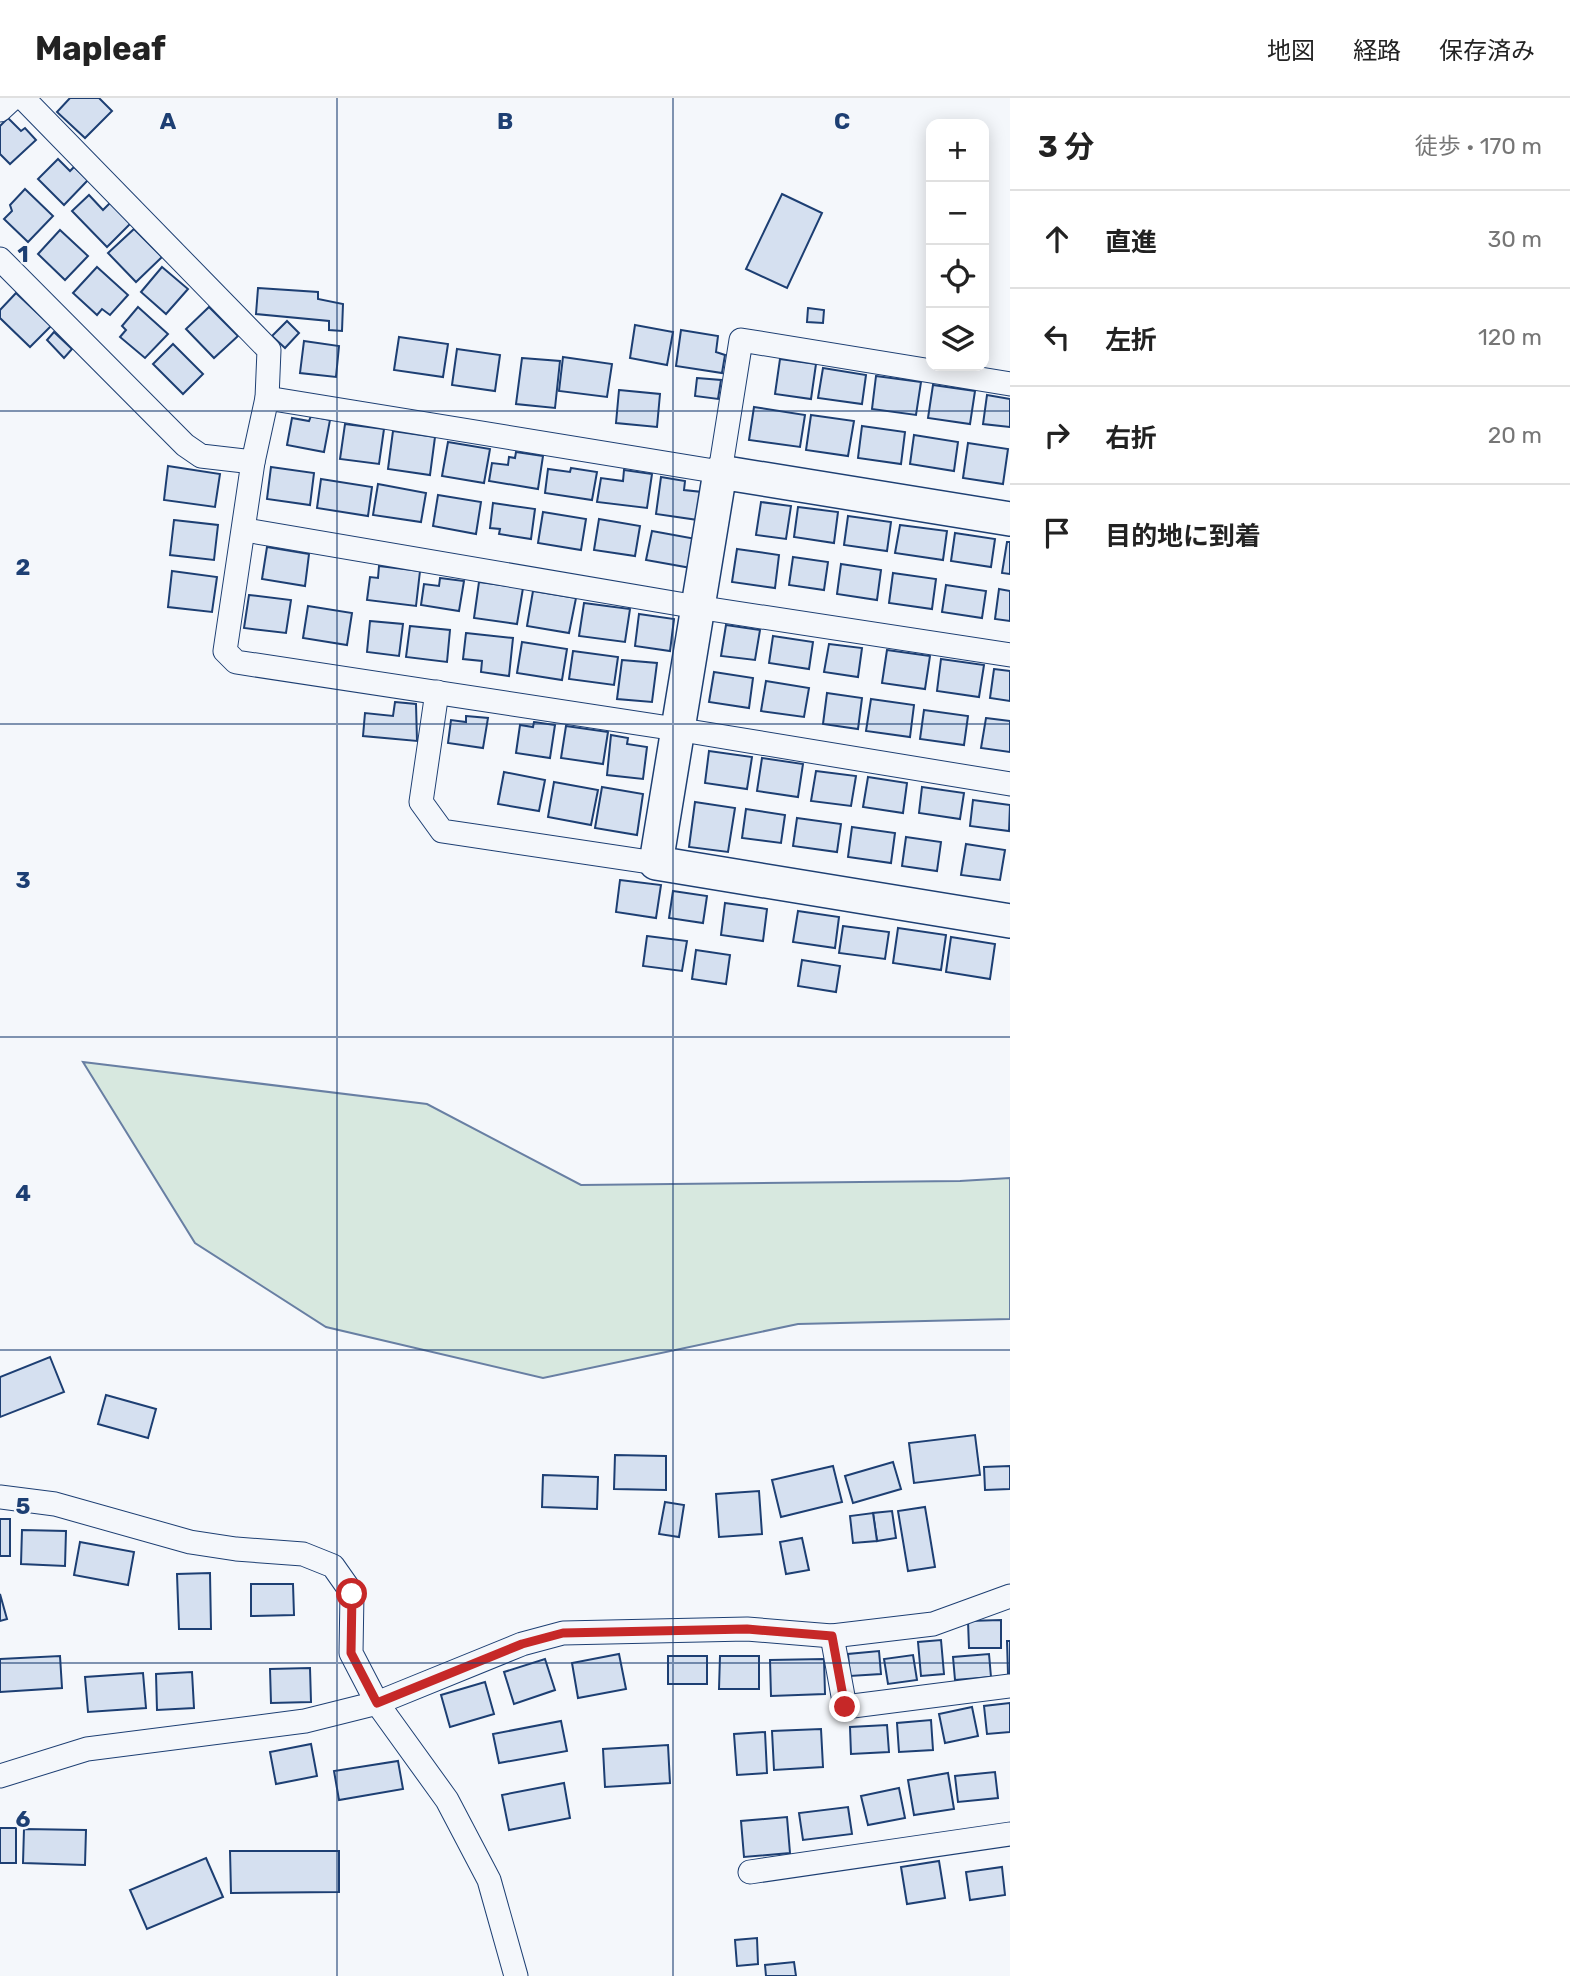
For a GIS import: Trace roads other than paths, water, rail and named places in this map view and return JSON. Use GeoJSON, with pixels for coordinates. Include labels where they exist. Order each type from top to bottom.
{"type":"FeatureCollection","features":[{"type":"Feature","properties":{"kind":"street"},"geometry":{"type":"LineString","coordinates":[[0,110],[13,98]]}},
{"type":"Feature","properties":{"kind":"street"},"geometry":{"type":"LineString","coordinates":[[23,98],[270,350],[267,398],[253,462],[225,652],[236,662],[676,729],[1010,784]]}},
{"type":"Feature","properties":{"kind":"street"},"geometry":{"type":"LineString","coordinates":[[0,259],[185,445],[201,456],[253,462]]}},
{"type":"Feature","properties":{"kind":"street"},"geometry":{"type":"LineString","coordinates":[[656,863],[741,340],[1010,384]]}},
{"type":"Feature","properties":{"kind":"street"},"geometry":{"type":"LineString","coordinates":[[267,398],[1010,519]]}},
{"type":"Feature","properties":{"kind":"street"},"geometry":{"type":"LineString","coordinates":[[245,530],[697,607],[1010,655]]}},
{"type":"Feature","properties":{"kind":"street"},"geometry":{"type":"LineString","coordinates":[[437,692],[421,802],[442,831],[1009,915]]}},
{"type":"Feature","properties":{"kind":"street"},"geometry":{"type":"LineString","coordinates":[[0,1497],[55,1504],[190,1542],[236,1549],[303,1554],[333,1566],[352,1594],[351,1653],[377,1703],[447,1800],[484,1869],[508,1939],[516,1976]]}},
{"type":"Feature","properties":{"kind":"street"},"geometry":{"type":"LineString","coordinates":[[0,1776],[87,1749],[306,1721],[377,1703],[522,1644],[563,1633],[747,1629],[832,1636],[933,1624],[1010,1596]]}},
{"type":"Feature","properties":{"kind":"street"},"geometry":{"type":"LineString","coordinates":[[832,1636],[845,1707],[1010,1686]]}},
{"type":"Feature","properties":{"kind":"street"},"geometry":{"type":"LineString","coordinates":[[750,1871],[1010,1834]]}}]}
